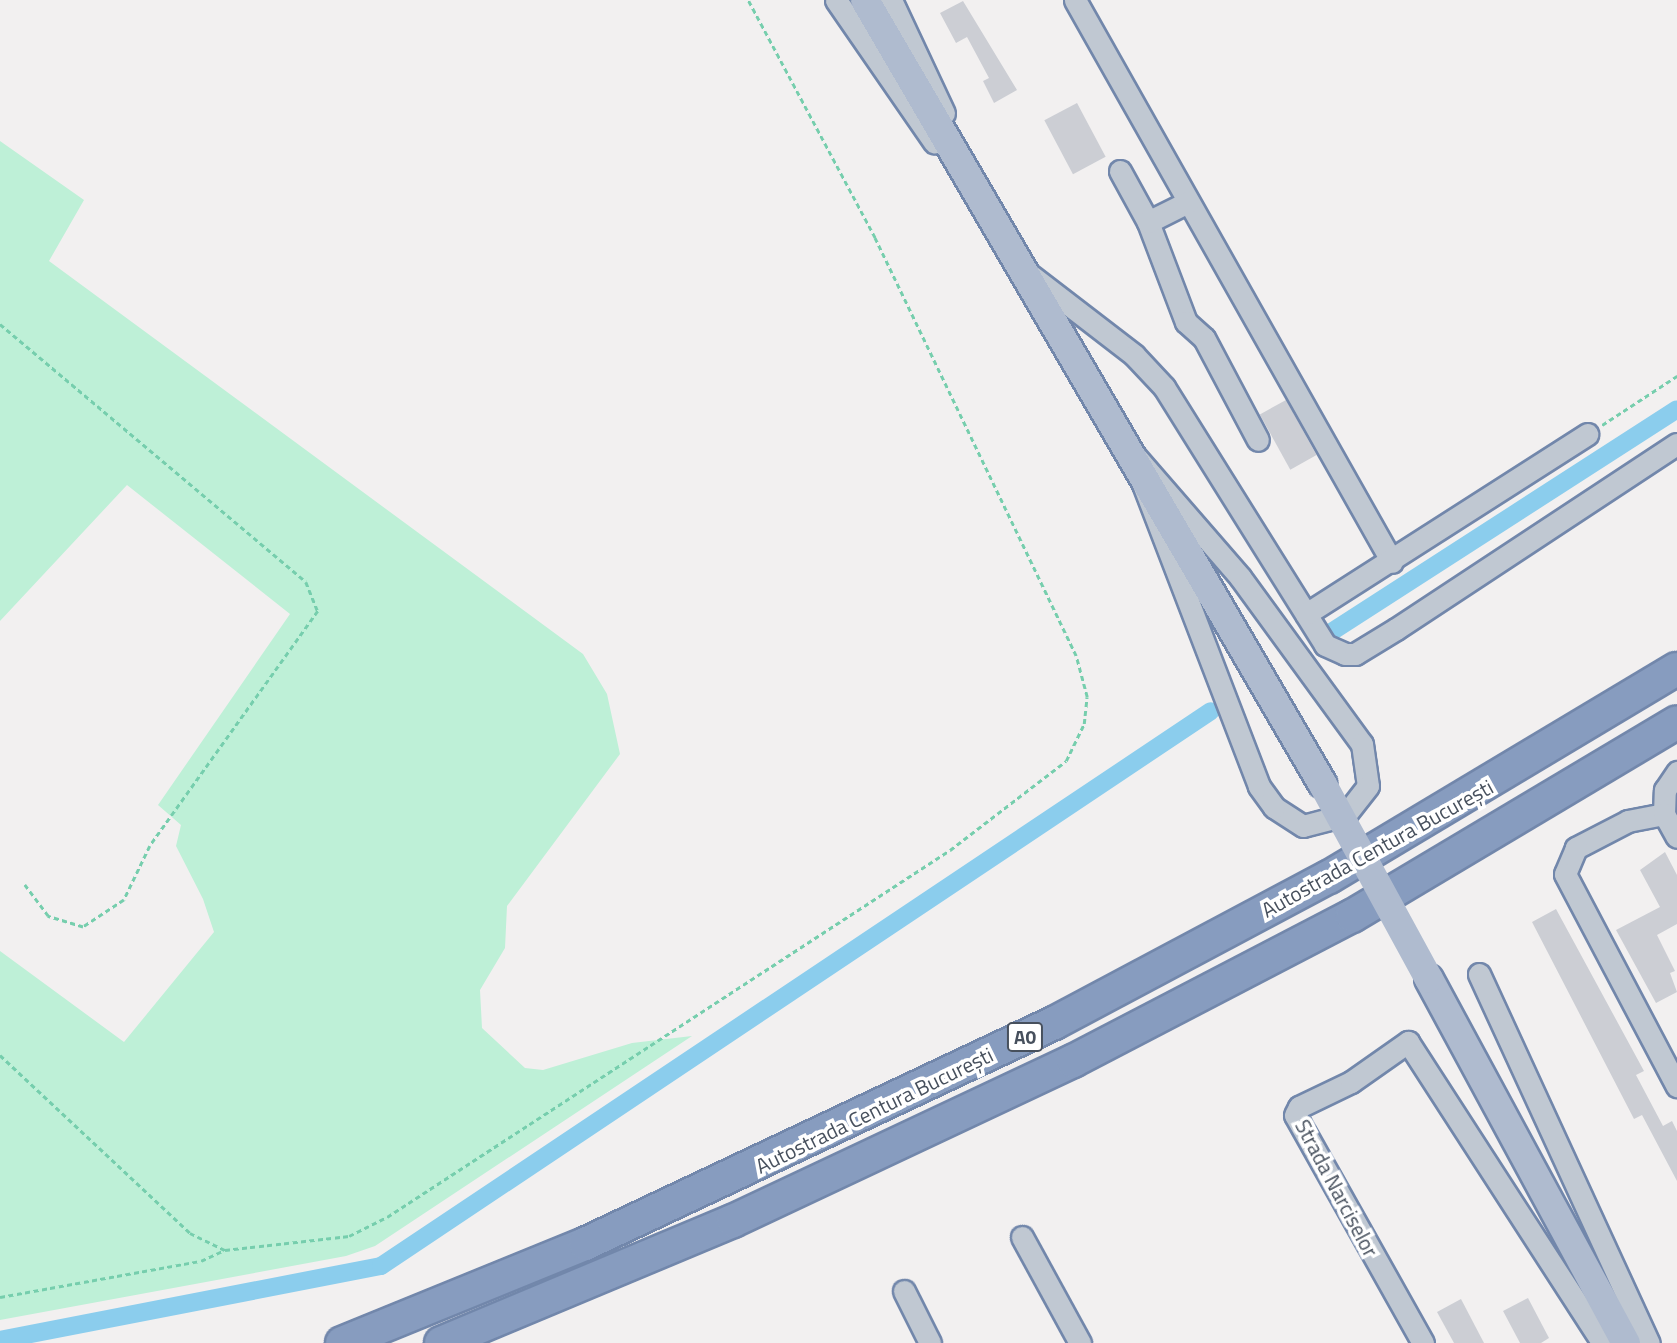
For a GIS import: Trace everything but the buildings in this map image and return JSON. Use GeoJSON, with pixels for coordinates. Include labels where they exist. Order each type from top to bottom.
{"type":"FeatureCollection","features":[{"type":"Feature","properties":{"kind":"highway","name":"Autostrada Centura București"},"geometry":{"type":"LineString","coordinates":[[342,1343],[620,1228],[1054,1023],[1341,870],[1677,669]]}},
{"type":"Feature","properties":{"kind":"highway","name":"Autostrada Centura București"},"geometry":{"type":"LineString","coordinates":[[442,1343],[733,1221],[1073,1061],[1352,916],[1677,722]]}},
{"type":"Feature","properties":{"kind":"main road"},"geometry":{"type":"LineString","coordinates":[[865,0],[960,164],[1028,273],[1322,783],[1626,1343]]}},
{"type":"Feature","properties":{"kind":"street"},"geometry":{"type":"LineString","coordinates":[[836,0],[938,147],[960,164]]}},
{"type":"Feature","properties":{"kind":"street"},"geometry":{"type":"LineString","coordinates":[[891,0],[954,136],[960,164]]}},
{"type":"Feature","properties":{"kind":"street"},"geometry":{"type":"LineString","coordinates":[[1075,0],[1392,562]]}},
{"type":"Feature","properties":{"kind":"street"},"geometry":{"type":"LineString","coordinates":[[1120,171],[1148,222],[1186,322],[1204,338],[1258,440]]}},
{"type":"Feature","properties":{"kind":"street"},"geometry":{"type":"LineString","coordinates":[[1148,222],[1188,202]]}},
{"type":"Feature","properties":{"kind":"street"},"geometry":{"type":"LineString","coordinates":[[1028,273],[1135,355],[1164,387],[1250,532],[1325,645],[1354,654],[1677,444]]}},
{"type":"Feature","properties":{"kind":"street"},"geometry":{"type":"LineString","coordinates":[[1306,614],[1392,562],[1587,434]]}},
{"type":"Feature","properties":{"kind":"street"},"geometry":{"type":"LineString","coordinates":[[1130,450],[1240,577],[1362,744],[1367,786],[1345,815],[1303,826],[1274,807],[1259,786],[1130,450]]}},
{"type":"Feature","properties":{"kind":"street"},"geometry":{"type":"LineString","coordinates":[[1677,772],[1665,790],[1664,814],[1677,838]]}},
{"type":"Feature","properties":{"kind":"street"},"geometry":{"type":"LineString","coordinates":[[1664,814],[1628,821],[1576,848],[1565,874],[1677,1086]]}},
{"type":"Feature","properties":{"kind":"street"},"geometry":{"type":"LineString","coordinates":[[1479,974],[1649,1343]]}},
{"type":"Feature","properties":{"kind":"street","name":"Strada Narciselor"},"geometry":{"type":"LineString","coordinates":[[1423,1343],[1296,1115],[1299,1107],[1351,1082],[1408,1042],[1603,1343]]}},
{"type":"Feature","properties":{"kind":"street"},"geometry":{"type":"LineString","coordinates":[[1022,1237],[1080,1343]]}},
{"type":"Feature","properties":{"kind":"street"},"geometry":{"type":"LineString","coordinates":[[904,1291],[930,1343]]}},
{"type":"Feature","properties":{"kind":"path"},"geometry":{"type":"LineString","coordinates":[[0,1297],[201,1261],[225,1250],[349,1236],[387,1217],[950,850],[1066,761],[1084,724],[1087,697],[1076,656],[875,238],[748,0]]}},
{"type":"Feature","properties":{"kind":"path"},"geometry":{"type":"LineString","coordinates":[[0,324],[306,583],[318,611],[150,846],[124,900],[83,927],[48,916],[25,885]]}},
{"type":"Feature","properties":{"kind":"path"},"geometry":{"type":"LineString","coordinates":[[1587,434],[1677,376]]}},
{"type":"Feature","properties":{"kind":"path"},"geometry":{"type":"LineString","coordinates":[[0,1055],[159,1208],[190,1233],[225,1250]]}},
{"type":"Feature","properties":{"kind":"green space"},"geometry":{"type":"Polygon","coordinates":[[[0,141],[84,200],[49,261],[583,654],[607,694],[620,754],[507,906],[505,948],[480,990],[482,1028],[525,1068],[543,1070],[632,1043],[692,1036],[375,1246],[346,1256],[0,1320],[0,951],[124,1042],[214,932],[203,899],[176,846],[181,825],[158,805],[290,614],[127,485],[0,621],[0,141]]]}},
{"type":"Feature","properties":{"kind":"waterway"},"geometry":{"type":"LineString","coordinates":[[1322,638],[1677,409]]}},
{"type":"Feature","properties":{"kind":"waterway"},"geometry":{"type":"LineString","coordinates":[[0,1340],[381,1266],[1211,711]]}}]}
